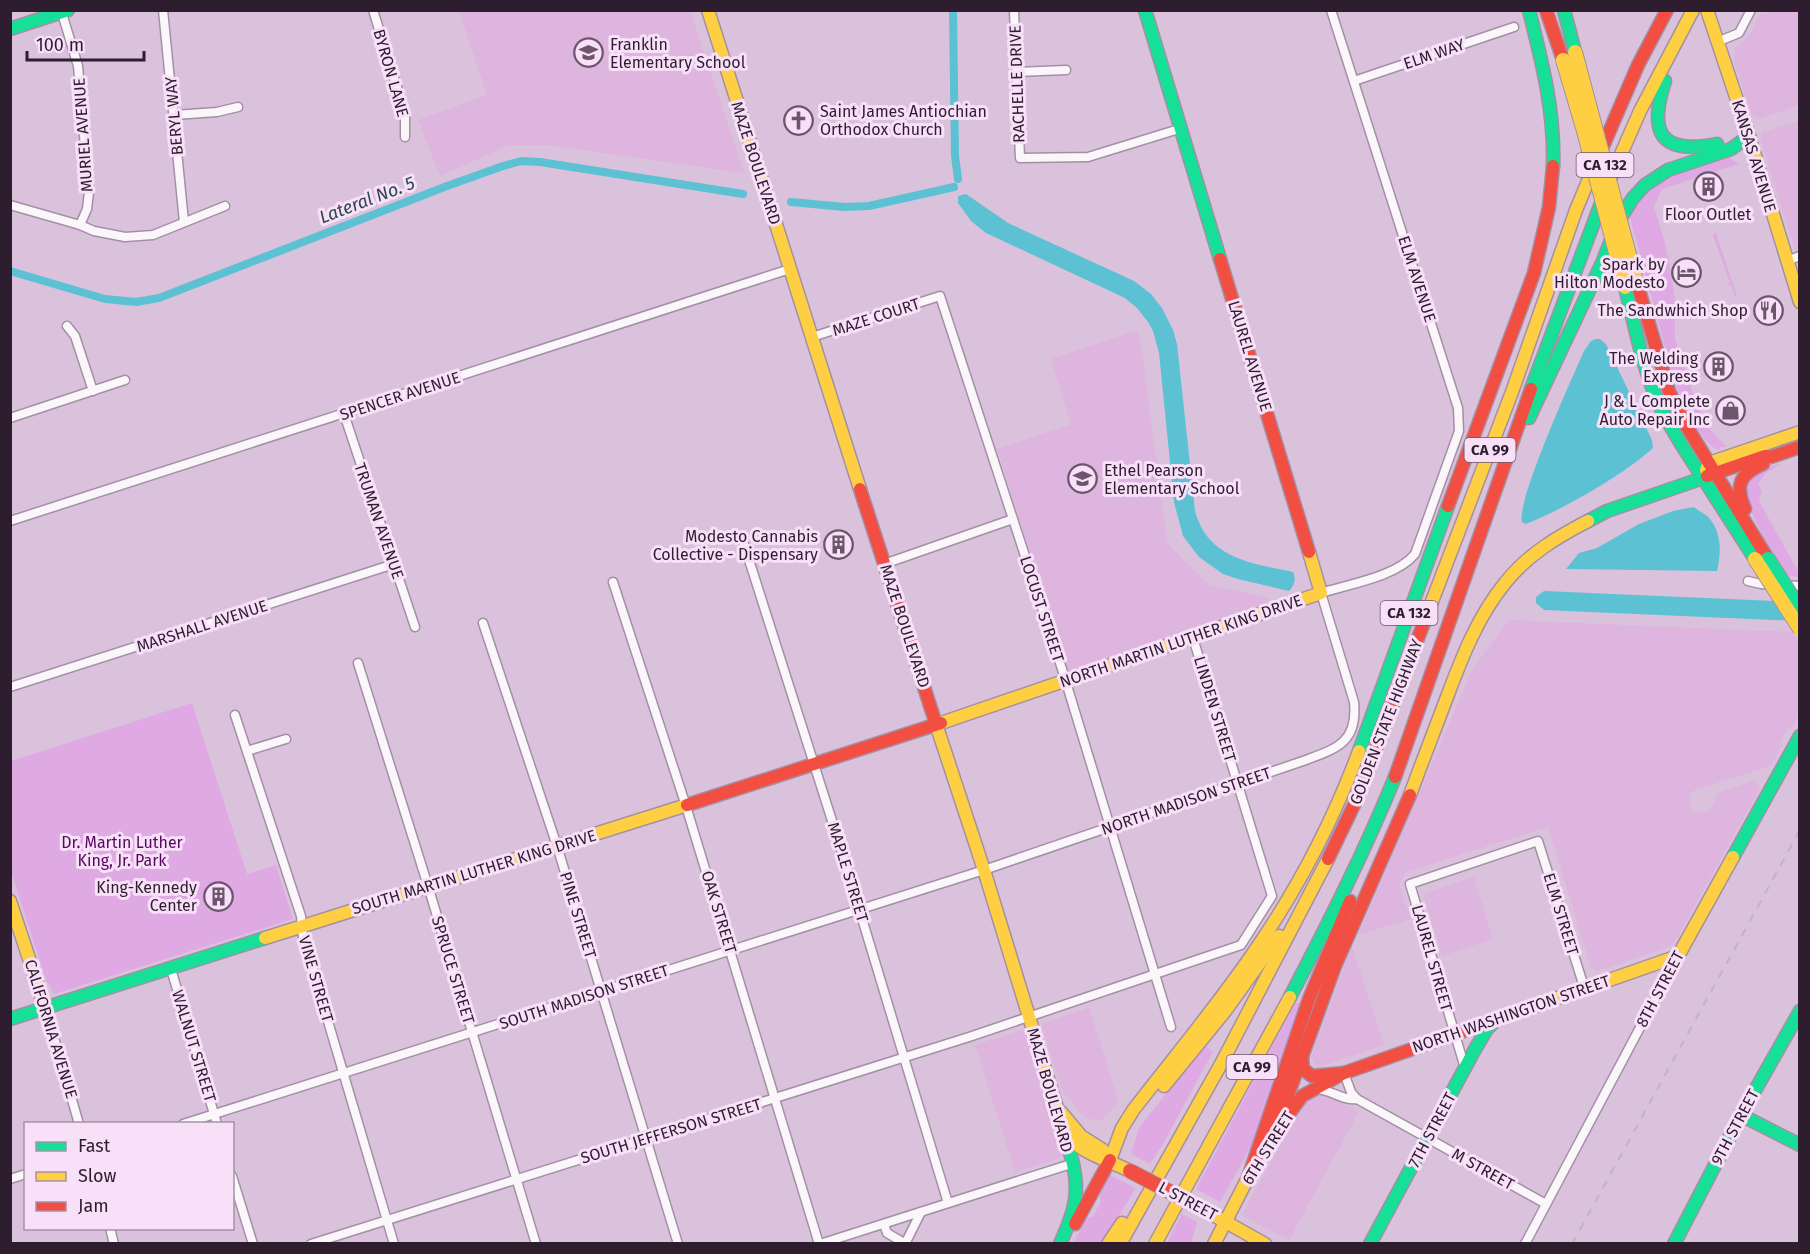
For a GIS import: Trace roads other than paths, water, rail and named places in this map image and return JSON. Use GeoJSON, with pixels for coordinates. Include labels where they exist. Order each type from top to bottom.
{"type":"FeatureCollection","features":[{"type":"Feature","properties":{"kind":"main road","name":"MAZE BOULEVARD"},"geometry":{"type":"LineString","coordinates":[[708,10],[984,870],[1056,1105],[1076,1181],[1073,1213],[1061,1244]]}},
{"type":"Feature","properties":{"kind":"main road","name":"LAUREL AVENUE"},"geometry":{"type":"LineString","coordinates":[[1145,10],[1179,129],[1322,593]]}},
{"type":"Feature","properties":{"kind":"main road","name":"CA 132"},"geometry":{"type":"LineString","coordinates":[[1110,1160],[1122,1128],[1134,1109],[1233,982],[1272,926],[1327,824],[1353,764],[1534,273],[1549,214],[1553,178],[1553,142],[1548,93],[1529,10]]}},
{"type":"Feature","properties":{"kind":"main road"},"geometry":{"type":"LineString","coordinates":[[1546,10],[1630,282]]}},
{"type":"Feature","properties":{"kind":"main road","name":"CA 132"},"geometry":{"type":"LineString","coordinates":[[1564,10],[1630,282],[1669,392],[1709,471]]}},
{"type":"Feature","properties":{"kind":"main road","name":"GOLDEN STATE HIGHWAY"},"geometry":{"type":"LineString","coordinates":[[1120,1244],[1215,1074],[1338,840],[1363,783],[1512,392],[1588,180],[1638,65],[1667,10]]}},
{"type":"Feature","properties":{"kind":"main road"},"geometry":{"type":"LineString","coordinates":[[1693,10],[1657,103],[1656,119],[1659,129],[1670,143],[1686,149],[1703,148],[1749,136]]}},
{"type":"Feature","properties":{"kind":"main road","name":"GOLDEN STATE HIGHWAY"},"geometry":{"type":"LineString","coordinates":[[1155,1244],[1346,889],[1384,806],[1514,437],[1609,182],[1640,111],[1693,10]]}},
{"type":"Feature","properties":{"kind":"main road","name":"KANSAS AVENUE"},"geometry":{"type":"LineString","coordinates":[[1707,10],[1793,259],[1800,303]]}},
{"type":"Feature","properties":{"kind":"main road"},"geometry":{"type":"LineString","coordinates":[[10,28],[64,11]]}},
{"type":"Feature","properties":{"kind":"main road"},"geometry":{"type":"LineString","coordinates":[[1514,437],[1530,416],[1603,261],[1618,222],[1632,198],[1645,185],[1668,170],[1731,149],[1749,136]]}},
{"type":"Feature","properties":{"kind":"main road"},"geometry":{"type":"LineString","coordinates":[[1266,1145],[1302,1057],[1335,966],[1404,810],[1469,642],[1488,605],[1506,581],[1530,557],[1558,536],[1607,511],[1800,432]]}},
{"type":"Feature","properties":{"kind":"main road"},"geometry":{"type":"LineString","coordinates":[[1709,471],[1766,456],[1771,457],[1800,447]]}},
{"type":"Feature","properties":{"kind":"main road"},"geometry":{"type":"LineString","coordinates":[[1747,525],[1747,512],[1739,496],[1739,484],[1747,472],[1767,462],[1771,457]]}},
{"type":"Feature","properties":{"kind":"main road"},"geometry":{"type":"LineString","coordinates":[[1709,471],[1747,525],[1761,559],[1800,609]]}},
{"type":"Feature","properties":{"kind":"main road"},"geometry":{"type":"LineString","coordinates":[[1709,471],[1800,629]]}},
{"type":"Feature","properties":{"kind":"main road","name":"NORTH MARTIN LUTHER KING DRIVE"},"geometry":{"type":"LineString","coordinates":[[937,724],[1322,593]]}},
{"type":"Feature","properties":{"kind":"main road"},"geometry":{"type":"LineString","coordinates":[[1248,1178],[1309,999],[1400,788],[1417,716]]}},
{"type":"Feature","properties":{"kind":"main road","name":"SOUTH MARTIN LUTHER KING DRIVE"},"geometry":{"type":"LineString","coordinates":[[10,1019],[686,806],[937,724]]}},
{"type":"Feature","properties":{"kind":"main road","name":"8TH STREET"},"geometry":{"type":"LineString","coordinates":[[1678,956],[1800,736]]}},
{"type":"Feature","properties":{"kind":"main road"},"geometry":{"type":"LineString","coordinates":[[1061,1244],[1110,1160],[1142,1113],[1219,1018],[1312,889]]}},
{"type":"Feature","properties":{"kind":"main road","name":"CALIFORNIA AVENUE"},"geometry":{"type":"LineString","coordinates":[[10,901],[45,1007]]}},
{"type":"Feature","properties":{"kind":"main road","name":"NORTH WASHINGTON STREET"},"geometry":{"type":"LineString","coordinates":[[1344,1073],[1584,987],[1678,956]]}},
{"type":"Feature","properties":{"kind":"main road","name":"9TH STREET"},"geometry":{"type":"LineString","coordinates":[[1674,1244],[1741,1115],[1800,1011]]}},
{"type":"Feature","properties":{"kind":"main road","name":"7TH STREET"},"geometry":{"type":"LineString","coordinates":[[1370,1244],[1487,1029],[1497,1019]]}},
{"type":"Feature","properties":{"kind":"main road"},"geometry":{"type":"LineString","coordinates":[[1302,1057],[1303,1069],[1312,1076],[1344,1073]]}},
{"type":"Feature","properties":{"kind":"main road","name":"6TH STREET"},"geometry":{"type":"LineString","coordinates":[[1214,1244],[1266,1145],[1298,1101],[1313,1089],[1331,1083],[1344,1073]]}},
{"type":"Feature","properties":{"kind":"main road","name":"L STREET"},"geometry":{"type":"LineString","coordinates":[[1056,1105],[1074,1130],[1091,1144],[1103,1150],[1110,1160],[1265,1244]]}},
{"type":"Feature","properties":{"kind":"main road"},"geometry":{"type":"LineString","coordinates":[[1741,1115],[1800,1145]]}},
{"type":"Feature","properties":{"kind":"main road","name":"L STREET"},"geometry":{"type":"LineString","coordinates":[[1063,1131],[1083,1152],[1098,1160],[1110,1160]]}},
{"type":"Feature","properties":{"kind":"main road"},"geometry":{"type":"LineString","coordinates":[[1108,1244],[1175,1143]]}},
{"type":"Feature","properties":{"kind":"street","name":"BERYL WAY"},"geometry":{"type":"LineString","coordinates":[[163,10],[184,222]]}},
{"type":"Feature","properties":{"kind":"street","name":"BYRON LANE"},"geometry":{"type":"LineString","coordinates":[[373,10],[405,113],[405,137]]}},
{"type":"Feature","properties":{"kind":"street","name":"RACHELLE DRIVE"},"geometry":{"type":"LineString","coordinates":[[1014,10],[1020,158],[1088,157],[1179,129]]}},
{"type":"Feature","properties":{"kind":"street","name":"ELM AVENUE"},"geometry":{"type":"LineString","coordinates":[[1331,10],[1460,415],[1459,431],[1418,547]]}},
{"type":"Feature","properties":{"kind":"street"},"geometry":{"type":"LineString","coordinates":[[1717,42],[1739,33],[1751,10]]}},
{"type":"Feature","properties":{"kind":"street","name":"MURIEL AVENUE"},"geometry":{"type":"LineString","coordinates":[[64,11],[78,66],[89,192],[87,209],[81,225]]}},
{"type":"Feature","properties":{"kind":"street","name":"ELM WAY"},"geometry":{"type":"LineString","coordinates":[[1354,81],[1514,27]]}},
{"type":"Feature","properties":{"kind":"street"},"geometry":{"type":"LineString","coordinates":[[1016,72],[1066,70]]}},
{"type":"Feature","properties":{"kind":"street"},"geometry":{"type":"LineString","coordinates":[[174,115],[217,112],[238,107]]}},
{"type":"Feature","properties":{"kind":"street"},"geometry":{"type":"LineString","coordinates":[[10,205],[81,225],[94,231],[125,237],[153,235],[225,206]]}},
{"type":"Feature","properties":{"kind":"street","name":"SPENCER AVENUE"},"geometry":{"type":"LineString","coordinates":[[10,521],[790,269]]}},
{"type":"Feature","properties":{"kind":"street","name":"MAZE COURT"},"geometry":{"type":"LineString","coordinates":[[812,337],[940,296]]}},
{"type":"Feature","properties":{"kind":"street","name":"LOCUST STREET"},"geometry":{"type":"LineString","coordinates":[[940,296],[1065,681],[1171,1027]]}},
{"type":"Feature","properties":{"kind":"street"},"geometry":{"type":"LineString","coordinates":[[67,326],[75,336],[93,391]]}},
{"type":"Feature","properties":{"kind":"street"},"geometry":{"type":"LineString","coordinates":[[10,418],[125,380]]}},
{"type":"Feature","properties":{"kind":"street","name":"TRUMAN AVENUE"},"geometry":{"type":"LineString","coordinates":[[344,414],[416,627]]}},
{"type":"Feature","properties":{"kind":"street"},"geometry":{"type":"LineString","coordinates":[[884,564],[1013,519]]}},
{"type":"Feature","properties":{"kind":"street","name":"MAPLE STREET"},"geometry":{"type":"LineString","coordinates":[[743,542],[814,764],[948,1203]]}},
{"type":"Feature","properties":{"kind":"street","name":"NORTH MARTIN LUTHER KING DRIVE"},"geometry":{"type":"LineString","coordinates":[[1322,593],[1399,567],[1410,559],[1418,547]]}},
{"type":"Feature","properties":{"kind":"street","name":"MARSHALL AVENUE"},"geometry":{"type":"LineString","coordinates":[[10,687],[394,564]]}},
{"type":"Feature","properties":{"kind":"street"},"geometry":{"type":"LineString","coordinates":[[1748,580],[1761,584],[1800,586]]}},
{"type":"Feature","properties":{"kind":"street","name":"OAK STREET"},"geometry":{"type":"LineString","coordinates":[[613,582],[686,806],[819,1244]]}},
{"type":"Feature","properties":{"kind":"street","name":"LAUREL AVENUE"},"geometry":{"type":"LineString","coordinates":[[1322,593],[1354,702]]}},
{"type":"Feature","properties":{"kind":"street","name":"PINE STREET"},"geometry":{"type":"LineString","coordinates":[[483,623],[557,846],[678,1244]]}},
{"type":"Feature","properties":{"kind":"street","name":"LINDEN STREET"},"geometry":{"type":"LineString","coordinates":[[1193,638],[1272,896],[1241,945]]}},
{"type":"Feature","properties":{"kind":"street","name":"SPRUCE STREET"},"geometry":{"type":"LineString","coordinates":[[358,663],[536,1244]]}},
{"type":"Feature","properties":{"kind":"street","name":"NORTH MADISON STREET"},"geometry":{"type":"LineString","coordinates":[[984,870],[1174,807],[1338,749],[1346,742],[1355,712],[1354,702]]}},
{"type":"Feature","properties":{"kind":"street","name":"VINE STREET"},"geometry":{"type":"LineString","coordinates":[[235,715],[301,916],[303,937],[394,1244]]}},
{"type":"Feature","properties":{"kind":"street"},"geometry":{"type":"LineString","coordinates":[[247,751],[286,739]]}},
{"type":"Feature","properties":{"kind":"street","name":"LAUREL STREET"},"geometry":{"type":"LineString","coordinates":[[1465,1068],[1410,884],[1539,841]]}},
{"type":"Feature","properties":{"kind":"street","name":"ELM STREET"},"geometry":{"type":"LineString","coordinates":[[1539,841],[1584,987]]}},
{"type":"Feature","properties":{"kind":"street","name":"SOUTH MADISON STREET"},"geometry":{"type":"LineString","coordinates":[[189,1122],[984,870]]}},
{"type":"Feature","properties":{"kind":"street","name":"SOUTH JEFFERSON STREET"},"geometry":{"type":"LineString","coordinates":[[311,1244],[1030,1017],[1241,945]]}},
{"type":"Feature","properties":{"kind":"street","name":"8TH STREET"},"geometry":{"type":"LineString","coordinates":[[1524,1244],[1678,956]]}},
{"type":"Feature","properties":{"kind":"street","name":"WALNUT STREET"},"geometry":{"type":"LineString","coordinates":[[171,969],[216,1122]]}},
{"type":"Feature","properties":{"kind":"street","name":"CALIFORNIA AVENUE"},"geometry":{"type":"LineString","coordinates":[[45,1007],[78,1122]]}},
{"type":"Feature","properties":{"kind":"street"},"geometry":{"type":"LineString","coordinates":[[1344,1073],[1351,1092],[1357,1100]]}},
{"type":"Feature","properties":{"kind":"street","name":"M STREET"},"geometry":{"type":"LineString","coordinates":[[1313,1089],[1328,1090],[1345,1099],[1357,1100],[1546,1204]]}},
{"type":"Feature","properties":{"kind":"street"},"geometry":{"type":"LineString","coordinates":[[819,1244],[1071,1164]]}},
{"type":"Feature","properties":{"kind":"street"},"geometry":{"type":"LineString","coordinates":[[234,1182],[253,1244]]}},
{"type":"Feature","properties":{"kind":"street"},"geometry":{"type":"LineString","coordinates":[[884,1224],[887,1233],[905,1243],[921,1212]]}},
{"type":"Feature","properties":{"kind":"water"},"geometry":{"type":"Polygon","coordinates":[[[966,194],[1008,223],[1134,281],[1151,294],[1162,308],[1177,344],[1195,511],[1201,527],[1210,540],[1233,556],[1293,572],[1294,582],[1289,591],[1223,574],[1199,557],[1183,536],[1174,502],[1159,353],[1153,331],[1137,308],[1125,298],[986,233],[971,221],[958,203],[958,196],[966,194]]]}},
{"type":"Feature","properties":{"kind":"water"},"geometry":{"type":"Polygon","coordinates":[[[1596,339],[1606,344],[1652,440],[1653,448],[1592,491],[1526,524],[1522,522],[1522,510],[1536,466],[1584,351],[1591,341],[1596,339]]]}},
{"type":"Feature","properties":{"kind":"water"},"geometry":{"type":"Polygon","coordinates":[[[1694,507],[1708,517],[1717,531],[1720,551],[1717,571],[1566,569],[1579,553],[1597,548],[1639,524],[1673,511],[1694,507]]]}},
{"type":"Feature","properties":{"kind":"water"},"geometry":{"type":"Polygon","coordinates":[[[1544,591],[1799,602],[1799,621],[1544,610],[1536,603],[1536,597],[1544,591]]]}},
{"type":"Feature","properties":{"kind":"waterway"},"geometry":{"type":"LineString","coordinates":[[953,10],[955,156],[958,179]]}},
{"type":"Feature","properties":{"kind":"waterway","name":"Lateral No. 5"},"geometry":{"type":"LineString","coordinates":[[10,271],[105,299],[136,302],[159,298],[447,186],[521,161],[540,162],[743,194]]}},
{"type":"Feature","properties":{"kind":"waterway"},"geometry":{"type":"LineString","coordinates":[[791,202],[845,207],[869,206],[954,187]]}},
{"type":"Feature","properties":{"kind":"railway"},"geometry":{"type":"LineString","coordinates":[[1572,1244],[1800,830]]}},
{"type":"Feature","properties":{"kind":"place","name":"Franklin Elementary School"},"geometry":{"type":"Point","coordinates":[589,53]}},
{"type":"Feature","properties":{"kind":"place","name":"Saint James Antiochian Orthodox Church"},"geometry":{"type":"Point","coordinates":[799,120]}},
{"type":"Feature","properties":{"kind":"place","name":"Floor Outlet"},"geometry":{"type":"Point","coordinates":[1708,186]}},
{"type":"Feature","properties":{"kind":"place","name":"Spark by Hilton Modesto"},"geometry":{"type":"Point","coordinates":[1686,273]}},
{"type":"Feature","properties":{"kind":"place","name":"The Sandwhich Shop"},"geometry":{"type":"Point","coordinates":[1769,310]}},
{"type":"Feature","properties":{"kind":"place","name":"The Welding Express"},"geometry":{"type":"Point","coordinates":[1719,367]}},
{"type":"Feature","properties":{"kind":"place","name":"J & L Complete Auto Repair Inc"},"geometry":{"type":"Point","coordinates":[1731,410]}},
{"type":"Feature","properties":{"kind":"place","name":"Ethel Pearson Elementary School"},"geometry":{"type":"Point","coordinates":[1083,479]}},
{"type":"Feature","properties":{"kind":"place","name":"Modesto Cannabis Collective - Dispensary"},"geometry":{"type":"Point","coordinates":[839,545]}},
{"type":"Feature","properties":{"kind":"place","name":"King-Kennedy Center"},"geometry":{"type":"Point","coordinates":[218,896]}},
{"type":"Feature","properties":{"kind":"park label","name":"Dr. Martin Luther King, Jr. Park"},"geometry":{"type":"Point","coordinates":[122,851]}}]}
